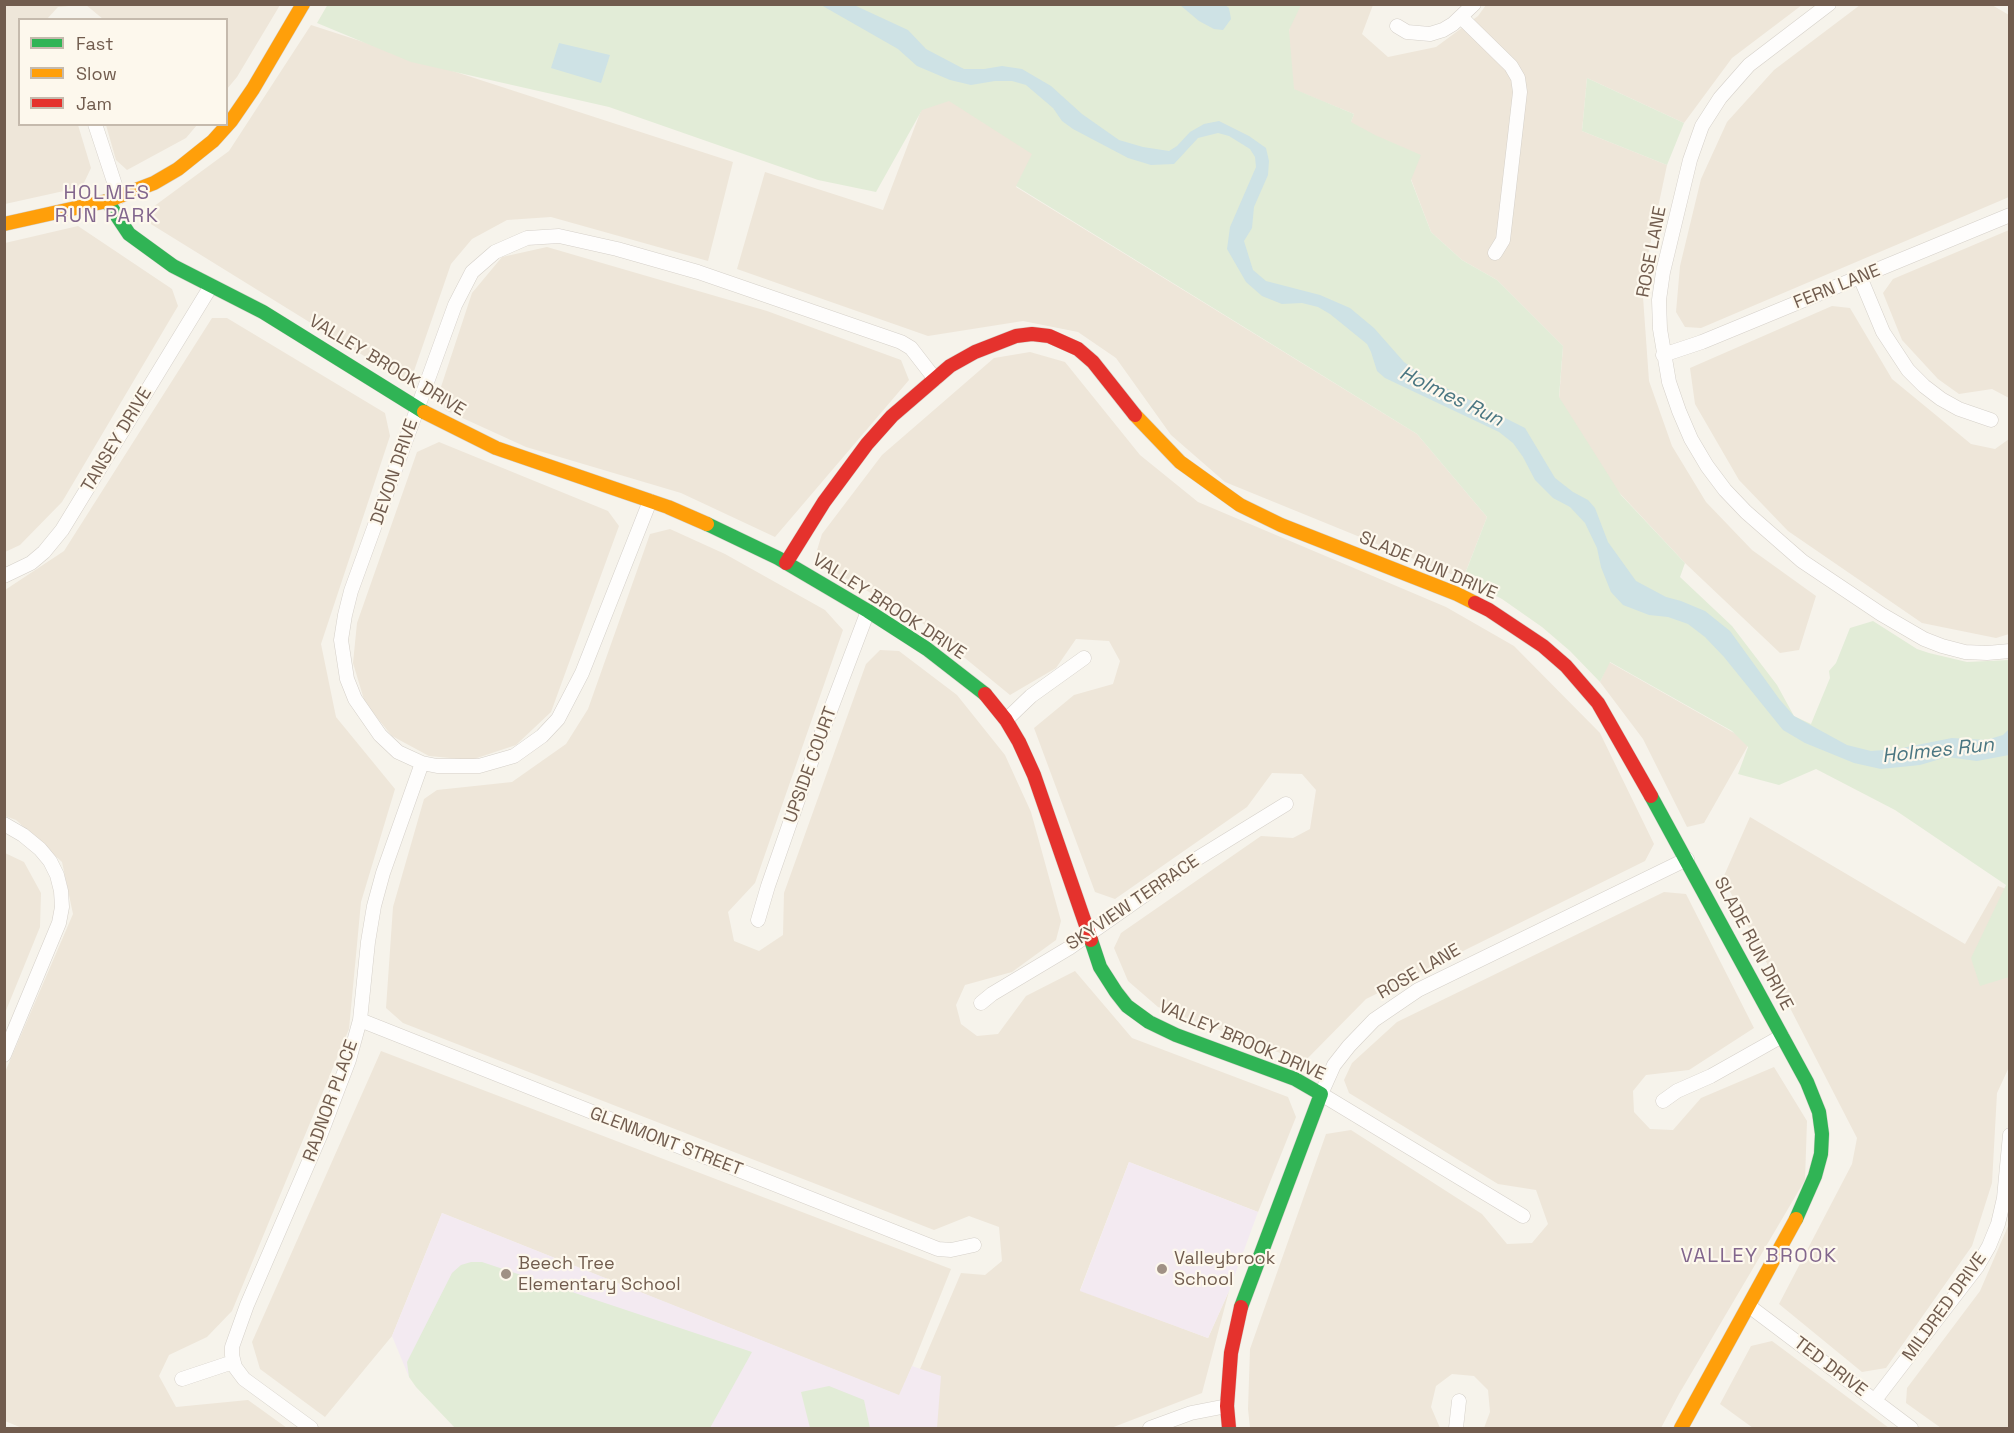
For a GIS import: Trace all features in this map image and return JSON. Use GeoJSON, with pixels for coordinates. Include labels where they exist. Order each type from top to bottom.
{"type":"FeatureCollection","features":[{"type":"Feature","properties":{"kind":"street"},"geometry":{"type":"LineString","coordinates":[[228,124],[253,89],[303,4]]}},
{"type":"Feature","properties":{"kind":"street"},"geometry":{"type":"LineString","coordinates":[[1397,26],[1407,32],[1430,34],[1443,30],[1474,4]]}},
{"type":"Feature","properties":{"kind":"street","name":"ROSE LANE"},"geometry":{"type":"LineString","coordinates":[[1829,4],[1749,65],[1720,98],[1702,126],[1689,159],[1663,272],[1659,300],[1662,355],[1673,395],[1691,439],[1725,490],[1746,512],[1802,561],[1924,639],[1942,646],[1976,652],[2010,651]]}},
{"type":"Feature","properties":{"kind":"street"},"geometry":{"type":"LineString","coordinates":[[1461,17],[1511,66],[1518,78],[1520,92],[1503,240],[1495,253]]}},
{"type":"Feature","properties":{"kind":"street","name":"VALLEY BROOK DRIVE"},"geometry":{"type":"LineString","coordinates":[[95,126],[117,218],[136,240],[173,266],[263,312],[417,408],[496,448],[650,501],[722,531],[786,563],[868,611],[927,649],[974,684],[1006,720],[1034,776],[1101,967],[1127,1006],[1140,1016],[1176,1035],[1295,1079],[1523,1216]]}},
{"type":"Feature","properties":{"kind":"street"},"geometry":{"type":"LineString","coordinates":[[4,224],[113,199],[154,183],[178,169],[213,141],[226,126]]}},
{"type":"Feature","properties":{"kind":"street","name":"FERN LANE"},"geometry":{"type":"LineString","coordinates":[[1662,355],[1702,342],[2010,215]]}},
{"type":"Feature","properties":{"kind":"street","name":"DEVON DRIVE"},"geometry":{"type":"LineString","coordinates":[[650,501],[582,673],[558,719],[542,736],[525,750],[493,764],[437,766],[422,763],[398,752],[380,735],[365,716],[347,679],[342,640],[345,615],[351,591],[455,305],[472,272],[495,252],[527,238],[542,236],[571,238],[698,272],[902,342],[911,348],[935,379]]}},
{"type":"Feature","properties":{"kind":"street"},"geometry":{"type":"LineString","coordinates":[[1860,277],[1882,332],[1908,370],[1924,387],[1941,399],[1959,409],[1991,420]]}},
{"type":"Feature","properties":{"kind":"street","name":"TANSEY DRIVE"},"geometry":{"type":"LineString","coordinates":[[4,576],[31,563],[44,552],[62,530],[211,286]]}},
{"type":"Feature","properties":{"kind":"street","name":"SLADE RUN DRIVE"},"geometry":{"type":"LineString","coordinates":[[786,563],[824,502],[867,444],[892,416],[950,366],[975,352],[1016,336],[1032,334],[1060,340],[1078,349],[1093,362],[1139,420],[1180,462],[1240,505],[1281,525],[1457,594],[1521,630],[1566,666],[1598,703],[1687,859],[1807,1082],[1819,1112],[1822,1134],[1821,1154],[1815,1176],[1797,1216],[1681,1428]]}},
{"type":"Feature","properties":{"kind":"street","name":"UPSIDE COURT"},"geometry":{"type":"LineString","coordinates":[[758,920],[816,747],[868,611]]}},
{"type":"Feature","properties":{"kind":"street"},"geometry":{"type":"LineString","coordinates":[[1006,720],[1031,696],[1083,658]]}},
{"type":"Feature","properties":{"kind":"street","name":"RADNOR PLACE"},"geometry":{"type":"LineString","coordinates":[[233,1362],[232,1347],[237,1331],[350,1060],[360,1020],[374,906],[383,873],[422,763]]}},
{"type":"Feature","properties":{"kind":"street","name":"SKYVIEW TERRACE"},"geometry":{"type":"LineString","coordinates":[[981,1003],[1069,948],[1190,863],[1286,804]]}},
{"type":"Feature","properties":{"kind":"street"},"geometry":{"type":"LineString","coordinates":[[4,824],[23,835],[50,861],[57,875],[62,907],[58,923],[4,1054]]}},
{"type":"Feature","properties":{"kind":"street","name":"ROSE LANE"},"geometry":{"type":"LineString","coordinates":[[1228,1428],[1227,1406],[1231,1353],[1247,1288],[1321,1094],[1334,1065],[1349,1046],[1374,1020],[1400,1001],[1453,971],[1687,859]]}},
{"type":"Feature","properties":{"kind":"street","name":"GLENMONT STREET"},"geometry":{"type":"LineString","coordinates":[[360,1020],[938,1249],[965,1249],[974,1245]]}},
{"type":"Feature","properties":{"kind":"street"},"geometry":{"type":"LineString","coordinates":[[1663,1101],[1677,1091],[1711,1076],[1782,1035]]}},
{"type":"Feature","properties":{"kind":"street","name":"MILDRED DRIVE"},"geometry":{"type":"LineString","coordinates":[[1875,1400],[1977,1266],[1989,1246],[1998,1224],[2004,1198],[2010,1136]]}},
{"type":"Feature","properties":{"kind":"street","name":"TED DRIVE"},"geometry":{"type":"LineString","coordinates":[[1749,1306],[1911,1428]]}},
{"type":"Feature","properties":{"kind":"street"},"geometry":{"type":"LineString","coordinates":[[182,1379],[233,1362],[244,1379],[311,1428]]}},
{"type":"Feature","properties":{"kind":"street"},"geometry":{"type":"LineString","coordinates":[[1456,1428],[1459,1401]]}},
{"type":"Feature","properties":{"kind":"street"},"geometry":{"type":"LineString","coordinates":[[1150,1428],[1191,1413],[1227,1406]]}},
{"type":"Feature","properties":{"kind":"shaded area"},"geometry":{"type":"Polygon","coordinates":[[[4,5],[79,5],[58,7],[48,18],[18,18],[18,126],[78,126],[91,168],[82,187],[5,204],[4,5]]]}},
{"type":"Feature","properties":{"kind":"shaded area"},"geometry":{"type":"Polygon","coordinates":[[[86,5],[280,5],[237,77],[228,88],[228,18],[102,18],[86,5]]]}},
{"type":"Feature","properties":{"kind":"shaded area"},"geometry":{"type":"Polygon","coordinates":[[[1291,5],[1373,5],[1362,34],[1388,57],[1436,47],[1478,16],[1486,5],[1802,5],[1732,58],[1684,123],[1587,78],[1582,131],[1667,165],[1642,283],[1649,381],[1672,446],[1706,502],[1752,550],[1816,596],[1799,650],[1780,653],[1685,563],[1557,426],[1563,346],[1497,280],[1462,260],[1431,232],[1411,179],[1350,124],[1354,114],[1285,86],[1291,5]]]}},
{"type":"Feature","properties":{"kind":"shaded area"},"geometry":{"type":"Polygon","coordinates":[[[1860,5],[1992,5],[2009,15],[2009,197],[1701,328],[1685,327],[1676,312],[1680,266],[1701,179],[1727,122],[1774,70],[1860,5]]]}},
{"type":"Feature","properties":{"kind":"shaded area"},"geometry":{"type":"Polygon","coordinates":[[[311,25],[733,162],[708,261],[551,217],[507,220],[472,239],[451,264],[414,371],[403,380],[146,221],[153,207],[229,151],[311,25]]]}},
{"type":"Feature","properties":{"kind":"shaded area"},"geometry":{"type":"Polygon","coordinates":[[[943,53],[1048,125],[1016,187],[1417,434],[1487,517],[1463,579],[1225,482],[1171,435],[1116,358],[1078,332],[1023,321],[928,336],[737,269],[765,172],[883,210],[943,53]]]}},
{"type":"Feature","properties":{"kind":"shaded area"},"geometry":{"type":"Polygon","coordinates":[[[107,126],[196,126],[186,138],[127,170],[116,160],[107,126]]]}},
{"type":"Feature","properties":{"kind":"shaded area"},"geometry":{"type":"Polygon","coordinates":[[[78,226],[172,289],[178,306],[62,502],[20,545],[5,552],[5,243],[78,226]]]}},
{"type":"Feature","properties":{"kind":"shaded area"},"geometry":{"type":"Polygon","coordinates":[[[2009,230],[2009,398],[1992,389],[1959,394],[1938,379],[1902,340],[1883,293],[1893,279],[2009,230]]]}},
{"type":"Feature","properties":{"kind":"shaded area"},"geometry":{"type":"Polygon","coordinates":[[[547,247],[767,311],[901,360],[909,380],[775,537],[681,493],[526,447],[445,410],[439,393],[472,293],[502,257],[547,247]]]}},
{"type":"Feature","properties":{"kind":"shaded area"},"geometry":{"type":"Polygon","coordinates":[[[1832,306],[1850,308],[1892,379],[1971,444],[1995,449],[2009,439],[2009,634],[1996,638],[1922,623],[1788,531],[1739,480],[1695,404],[1690,368],[1832,306]]]}},
{"type":"Feature","properties":{"kind":"shaded area"},"geometry":{"type":"Polygon","coordinates":[[[212,318],[227,318],[385,413],[390,436],[321,644],[336,717],[395,789],[361,902],[349,1029],[232,1311],[207,1337],[169,1355],[159,1376],[176,1407],[248,1400],[287,1428],[22,1428],[5,1421],[5,1072],[73,914],[62,862],[16,820],[5,816],[5,590],[64,551],[212,318]]]}},
{"type":"Feature","properties":{"kind":"shaded area"},"geometry":{"type":"Polygon","coordinates":[[[1030,352],[1065,362],[1140,455],[1198,502],[1446,607],[1514,646],[1600,733],[1654,844],[1645,861],[1366,999],[1304,1062],[1158,1007],[1128,981],[1114,948],[1121,933],[1261,836],[1293,838],[1310,829],[1316,790],[1302,774],[1272,773],[1247,807],[1115,899],[1095,892],[1034,728],[1074,695],[1113,684],[1120,661],[1109,641],[1076,639],[1056,668],[1010,695],[921,622],[814,560],[822,534],[882,455],[994,358],[1030,352]]]}},
{"type":"Feature","properties":{"kind":"shaded area"},"geometry":{"type":"Polygon","coordinates":[[[439,442],[608,511],[619,526],[551,712],[516,745],[471,760],[429,756],[392,736],[365,703],[353,663],[357,623],[417,452],[439,442]]]}},
{"type":"Feature","properties":{"kind":"shaded area"},"geometry":{"type":"Polygon","coordinates":[[[670,529],[725,554],[825,610],[843,630],[755,883],[728,912],[734,941],[759,951],[783,935],[784,893],[866,664],[880,650],[899,651],[957,695],[1005,755],[1031,812],[1061,921],[1056,940],[1012,972],[965,985],[956,1005],[961,1024],[977,1036],[998,1034],[1026,996],[1075,971],[1132,1038],[1288,1097],[1296,1117],[1258,1212],[1129,1162],[1080,1290],[1208,1338],[1229,1291],[1202,1393],[1111,1428],[937,1428],[920,1369],[961,1273],[985,1275],[1002,1261],[999,1227],[969,1216],[934,1230],[403,1023],[386,1008],[393,907],[424,799],[437,790],[512,782],[566,744],[588,709],[650,534],[670,529]]]}},
{"type":"Feature","properties":{"kind":"shaded area"},"geometry":{"type":"Polygon","coordinates":[[[1609,662],[1750,742],[1704,823],[1687,827],[1643,739],[1600,682],[1609,662]]]}},
{"type":"Feature","properties":{"kind":"shaded area"},"geometry":{"type":"Polygon","coordinates":[[[1750,817],[1965,944],[1998,886],[2009,890],[2009,1067],[1997,1093],[1992,1183],[1972,1246],[1886,1368],[1862,1372],[1779,1304],[1852,1164],[1857,1138],[1723,878],[1750,817]]]}},
{"type":"Feature","properties":{"kind":"shaded area"},"geometry":{"type":"Polygon","coordinates":[[[5,853],[24,862],[41,893],[40,927],[5,1013],[5,853]]]}},
{"type":"Feature","properties":{"kind":"shaded area"},"geometry":{"type":"Polygon","coordinates":[[[1664,892],[1686,894],[1754,1028],[1689,1070],[1646,1075],[1633,1091],[1634,1112],[1650,1129],[1673,1130],[1701,1098],[1774,1067],[1807,1121],[1805,1180],[1661,1428],[1484,1428],[1490,1412],[1488,1390],[1474,1376],[1452,1374],[1436,1386],[1431,1407],[1440,1428],[1250,1428],[1248,1409],[1250,1349],[1326,1134],[1351,1130],[1482,1214],[1507,1244],[1532,1243],[1548,1224],[1536,1190],[1498,1184],[1349,1093],[1344,1080],[1352,1063],[1397,1022],[1664,892]]]}},
{"type":"Feature","properties":{"kind":"shaded area"},"geometry":{"type":"Polygon","coordinates":[[[381,1051],[951,1269],[900,1396],[442,1213],[392,1336],[325,1417],[260,1369],[252,1342],[381,1051]]]}},
{"type":"Feature","properties":{"kind":"shaded area","name":"Valleybrook School"},"geometry":{"type":"Polygon","coordinates":[[[1129,1162],[1258,1212],[1229,1291],[1208,1338],[1080,1291],[1129,1162]]]}},
{"type":"Feature","properties":{"kind":"shaded area","name":"Beech Tree Elementary School"},"geometry":{"type":"Polygon","coordinates":[[[442,1213],[899,1395],[912,1366],[941,1376],[937,1428],[455,1428],[409,1377],[392,1336],[442,1213]]]}},
{"type":"Feature","properties":{"kind":"shaded area"},"geometry":{"type":"Polygon","coordinates":[[[2009,1224],[2009,1428],[1941,1428],[1906,1403],[1907,1388],[1980,1291],[2009,1224]]]}},
{"type":"Feature","properties":{"kind":"shaded area"},"geometry":{"type":"Polygon","coordinates":[[[1772,1341],[1889,1428],[1753,1428],[1720,1404],[1751,1346],[1772,1341]]]}},
{"type":"Feature","properties":{"kind":"green space"},"geometry":{"type":"Polygon","coordinates":[[[328,4],[1301,5],[1289,30],[1294,89],[1354,114],[1351,122],[1421,155],[1411,180],[1431,232],[1462,260],[1497,280],[1563,346],[1559,397],[1621,495],[1685,563],[1680,577],[1732,626],[1777,685],[1794,716],[1811,724],[1830,678],[1829,671],[1836,663],[1850,628],[1873,621],[1917,649],[1929,653],[1967,662],[2009,660],[2009,977],[1980,986],[1971,958],[2006,885],[1895,810],[1816,769],[1779,785],[1738,774],[1748,747],[1732,731],[1610,662],[1600,682],[1570,651],[1542,627],[1502,599],[1463,579],[1487,517],[1417,434],[1016,186],[1032,154],[949,101],[922,110],[876,192],[818,180],[609,107],[411,62],[317,23],[328,4]]]}},
{"type":"Feature","properties":{"kind":"green space"},"geometry":{"type":"Polygon","coordinates":[[[1587,78],[1684,123],[1667,165],[1582,131],[1587,78]]]}},
{"type":"Feature","properties":{"kind":"green space","name":"Beech Tree Elementary School"},"geometry":{"type":"Polygon","coordinates":[[[482,1262],[752,1352],[710,1428],[455,1428],[416,1387],[409,1377],[407,1362],[452,1273],[461,1265],[482,1262]]]}},
{"type":"Feature","properties":{"kind":"green space"},"geometry":{"type":"Polygon","coordinates":[[[829,1386],[864,1400],[870,1428],[810,1428],[801,1392],[829,1386]]]}},
{"type":"Feature","properties":{"kind":"water","name":"Holmes Run"},"geometry":{"type":"Polygon","coordinates":[[[821,5],[854,5],[908,30],[926,49],[964,69],[1002,66],[1022,69],[1051,86],[1082,114],[1119,140],[1169,151],[1190,132],[1204,124],[1219,121],[1249,136],[1266,148],[1269,161],[1268,175],[1254,207],[1252,228],[1244,241],[1253,270],[1266,281],[1320,295],[1350,308],[1374,328],[1404,362],[1426,378],[1525,428],[1555,478],[1588,500],[1595,508],[1608,542],[1636,581],[1666,597],[1705,611],[1730,631],[1794,716],[1847,745],[1871,751],[1897,749],[1952,738],[1986,740],[2003,735],[2009,729],[2009,755],[1977,761],[1947,757],[1920,765],[1881,769],[1854,763],[1805,743],[1783,730],[1724,657],[1705,637],[1688,624],[1668,617],[1649,615],[1623,605],[1611,592],[1601,567],[1597,548],[1585,523],[1570,507],[1553,498],[1535,480],[1513,443],[1499,432],[1385,378],[1377,371],[1367,344],[1330,314],[1318,307],[1302,303],[1282,304],[1262,296],[1246,282],[1227,249],[1230,227],[1256,167],[1255,157],[1250,149],[1229,136],[1218,133],[1198,138],[1174,164],[1151,165],[1128,158],[1073,129],[1026,85],[1012,81],[995,81],[971,85],[950,80],[917,66],[898,49],[821,5]]]}},
{"type":"Feature","properties":{"kind":"water"},"geometry":{"type":"Polygon","coordinates":[[[1180,5],[1225,5],[1229,8],[1231,19],[1223,30],[1214,29],[1199,21],[1180,5]]]}},
{"type":"Feature","properties":{"kind":"water"},"geometry":{"type":"Polygon","coordinates":[[[559,43],[610,55],[601,83],[551,68],[559,43]]]}},
{"type":"Feature","properties":{"kind":"traffic: fast"},"geometry":{"type":"LineString","coordinates":[[107,201],[129,234],[173,266],[263,312],[424,412]]}},
{"type":"Feature","properties":{"kind":"traffic: fast"},"geometry":{"type":"LineString","coordinates":[[707,524],[778,558],[868,611],[927,649],[985,694]]}},
{"type":"Feature","properties":{"kind":"traffic: fast"},"geometry":{"type":"LineString","coordinates":[[1651,796],[1807,1082],[1819,1112],[1822,1134],[1821,1154],[1815,1176],[1796,1219]]}},
{"type":"Feature","properties":{"kind":"traffic: fast"},"geometry":{"type":"LineString","coordinates":[[1091,940],[1100,967],[1116,992],[1127,1006],[1149,1022],[1176,1035],[1295,1079],[1321,1094],[1241,1307]]}},
{"type":"Feature","properties":{"kind":"traffic: slow"},"geometry":{"type":"LineString","coordinates":[[228,124],[253,89],[303,4]]}},
{"type":"Feature","properties":{"kind":"traffic: slow"},"geometry":{"type":"LineString","coordinates":[[4,224],[107,201],[154,183],[178,169],[213,141],[226,126]]}},
{"type":"Feature","properties":{"kind":"traffic: slow"},"geometry":{"type":"LineString","coordinates":[[424,412],[496,448],[668,507],[707,524]]}},
{"type":"Feature","properties":{"kind":"traffic: slow"},"geometry":{"type":"LineString","coordinates":[[1135,415],[1180,462],[1240,505],[1281,525],[1475,603]]}},
{"type":"Feature","properties":{"kind":"traffic: slow"},"geometry":{"type":"LineString","coordinates":[[1681,1428],[1796,1219]]}},
{"type":"Feature","properties":{"kind":"traffic: jam"},"geometry":{"type":"LineString","coordinates":[[786,563],[824,502],[867,444],[892,416],[950,366],[975,352],[1016,336],[1032,334],[1049,336],[1078,349],[1093,362],[1135,415]]}},
{"type":"Feature","properties":{"kind":"traffic: jam"},"geometry":{"type":"LineString","coordinates":[[1475,603],[1543,646],[1566,666],[1598,703],[1651,796]]}},
{"type":"Feature","properties":{"kind":"traffic: jam"},"geometry":{"type":"LineString","coordinates":[[985,694],[1006,720],[1034,775],[1091,940]]}},
{"type":"Feature","properties":{"kind":"traffic: jam"},"geometry":{"type":"LineString","coordinates":[[1229,1428],[1227,1406],[1231,1353],[1241,1307]]}},
{"type":"Feature","properties":{"kind":"place","name":"Valleybrook School"},"geometry":{"type":"Point","coordinates":[1162,1269]}},
{"type":"Feature","properties":{"kind":"place","name":"Beech Tree Elementary School"},"geometry":{"type":"Point","coordinates":[506,1274]}},
{"type":"Feature","properties":{"kind":"district","name":"HOLMES RUN PARK"},"geometry":{"type":"Point","coordinates":[107,206]}},
{"type":"Feature","properties":{"kind":"district","name":"VALLEY BROOK"},"geometry":{"type":"Point","coordinates":[1759,1257]}}]}
